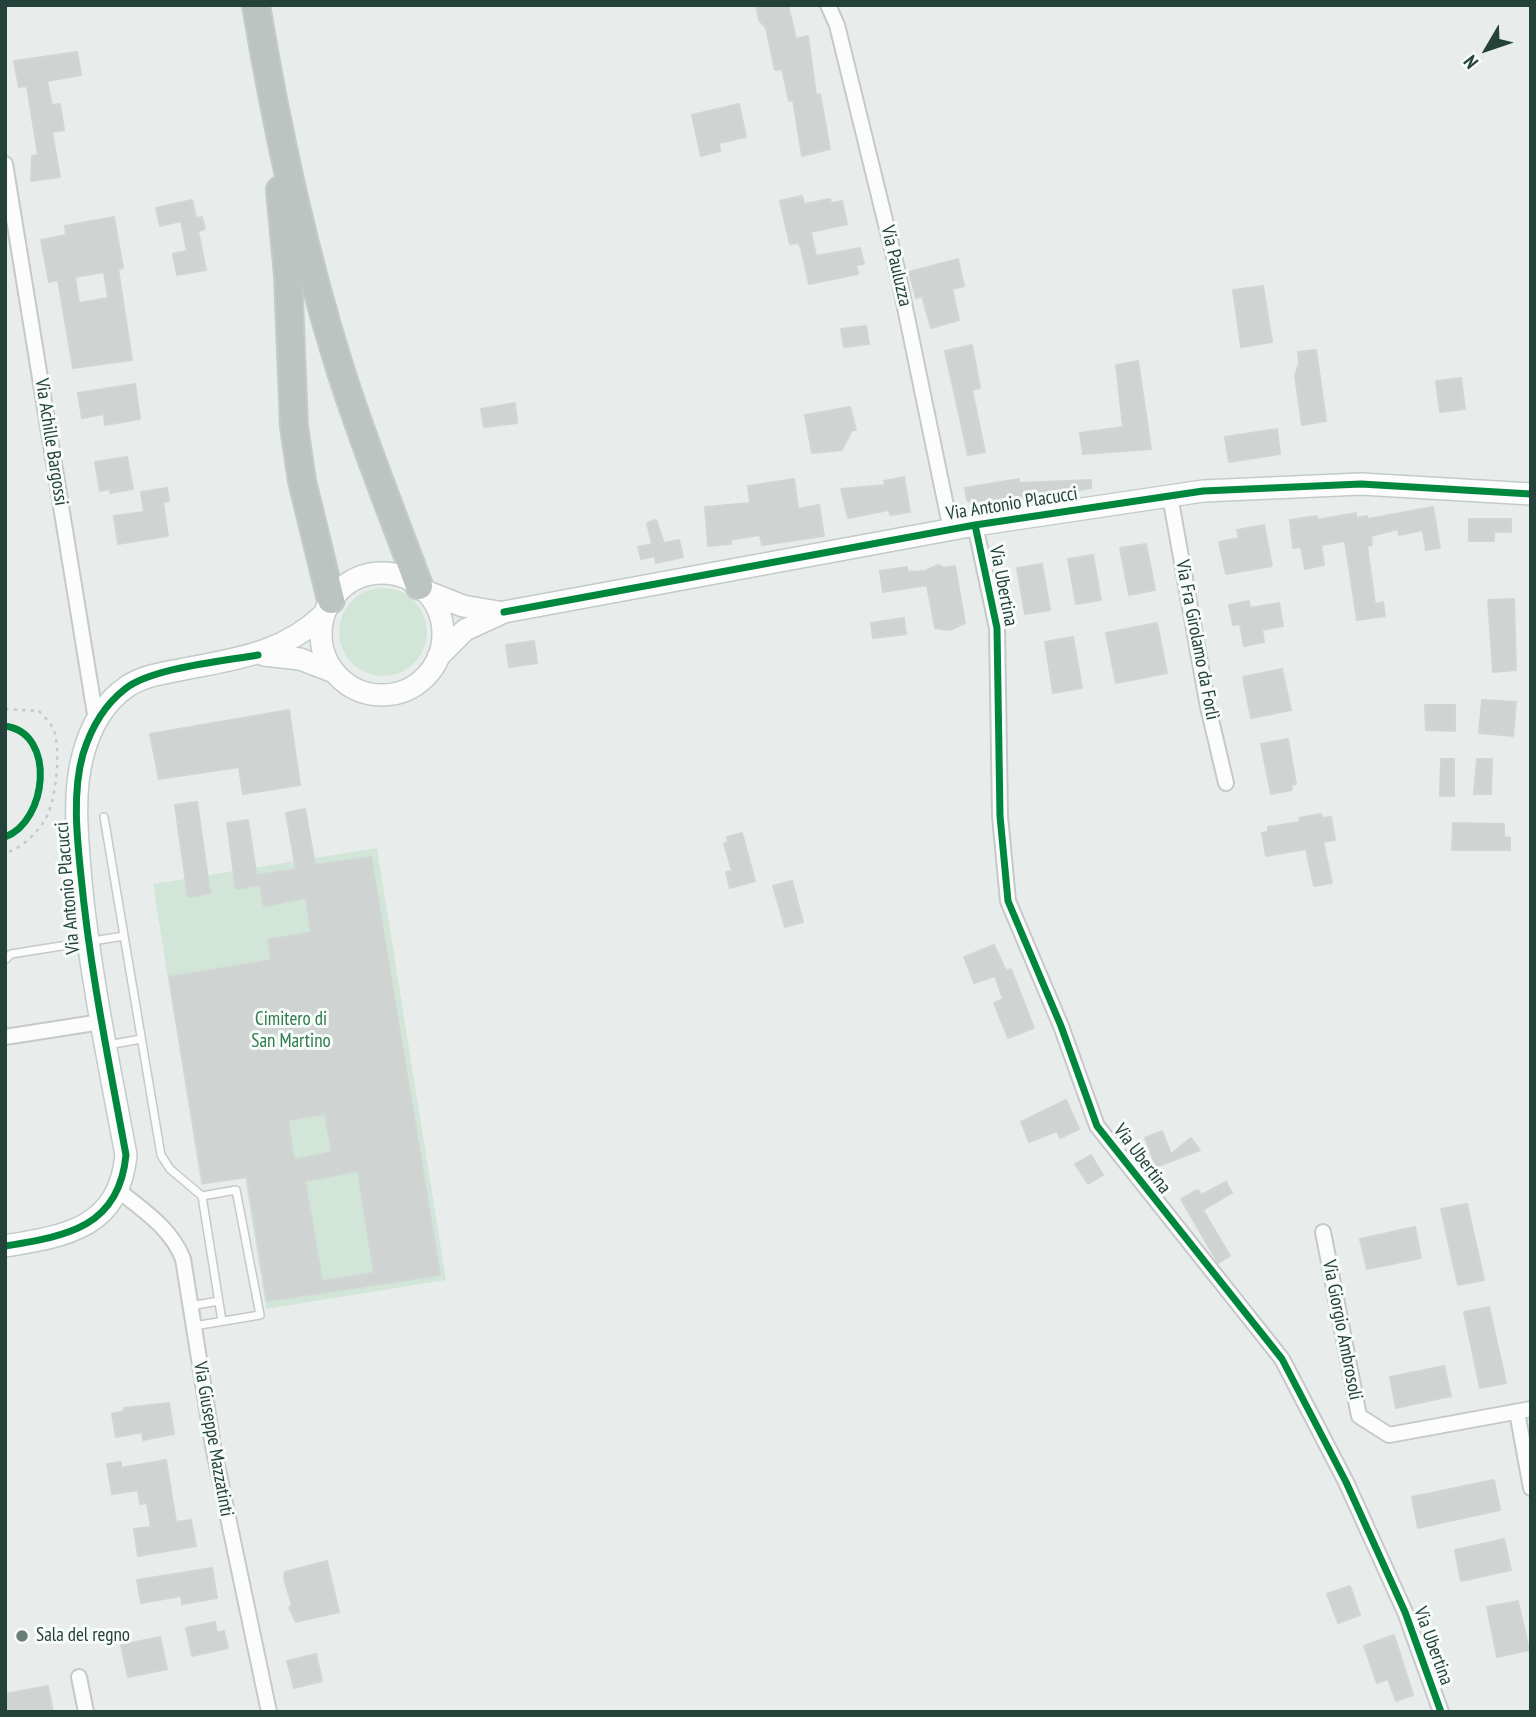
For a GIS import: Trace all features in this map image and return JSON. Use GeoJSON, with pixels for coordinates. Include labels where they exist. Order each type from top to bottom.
{"type":"FeatureCollection","features":[{"type":"Feature","properties":{"kind":"highway"},"geometry":{"type":"LineString","coordinates":[[257,5],[271,90],[316,285],[339,364],[422,589]]}},
{"type":"Feature","properties":{"kind":"highway"},"geometry":{"type":"LineString","coordinates":[[271,90],[288,275],[294,427],[327,607]]}},
{"type":"Feature","properties":{"kind":"main road","name":"Via Antonio Placucci"},"geometry":{"type":"LineString","coordinates":[[258,655],[300,659],[334,672],[350,686],[367,693],[385,695],[403,691],[419,682],[438,656],[465,630],[504,612],[975,525],[1170,496],[1265,486],[1361,484],[1531,494]]}},
{"type":"Feature","properties":{"kind":"main road","name":"Via Antonio Placucci"},"geometry":{"type":"LineString","coordinates":[[118,1190],[124,1174],[126,1155],[87,942],[77,810],[82,757],[96,720],[127,687],[147,677],[258,655],[296,637],[345,585],[362,576],[382,573],[402,576],[422,589],[476,609],[504,612]]}},
{"type":"Feature","properties":{"kind":"main road"},"geometry":{"type":"LineString","coordinates":[[422,589],[439,615],[442,636],[438,656]]}},
{"type":"Feature","properties":{"kind":"main road"},"geometry":{"type":"LineString","coordinates":[[327,607],[321,644],[334,672]]}},
{"type":"Feature","properties":{"kind":"main road"},"geometry":{"type":"LineString","coordinates":[[5,1246],[63,1237],[84,1227],[100,1214],[118,1190]]}},
{"type":"Feature","properties":{"kind":"street","name":"Via Pauluzza"},"geometry":{"type":"LineString","coordinates":[[828,5],[837,25],[897,269],[951,530]]}},
{"type":"Feature","properties":{"kind":"street","name":"Via Achille Bargossi"},"geometry":{"type":"LineString","coordinates":[[5,164],[96,720]]}},
{"type":"Feature","properties":{"kind":"street","name":"Via Fra Girolamo da Forlì"},"geometry":{"type":"LineString","coordinates":[[1170,496],[1208,707],[1226,783]]}},
{"type":"Feature","properties":{"kind":"street","name":"Via Ubertina"},"geometry":{"type":"LineString","coordinates":[[975,525],[997,628],[1000,816],[1008,901],[1061,1026],[1097,1126],[1282,1359],[1346,1482],[1405,1612],[1441,1712]]}},
{"type":"Feature","properties":{"kind":"street"},"geometry":{"type":"LineString","coordinates":[[5,1037],[101,1022]]}},
{"type":"Feature","properties":{"kind":"street","name":"Via Giuseppe Mazzatinti"},"geometry":{"type":"LineString","coordinates":[[118,1190],[162,1225],[176,1241],[183,1259],[219,1473],[269,1712]]}},
{"type":"Feature","properties":{"kind":"street","name":"Via Giorgio Ambrosoli"},"geometry":{"type":"LineString","coordinates":[[1323,1232],[1359,1416],[1389,1435],[1524,1411]]}},
{"type":"Feature","properties":{"kind":"street"},"geometry":{"type":"LineString","coordinates":[[1524,1411],[1531,1488]]}},
{"type":"Feature","properties":{"kind":"street"},"geometry":{"type":"LineString","coordinates":[[79,1677],[86,1712]]}},
{"type":"Feature","properties":{"kind":"lane"},"geometry":{"type":"LineString","coordinates":[[104,817],[161,1155],[170,1169],[202,1196],[222,1321]]}},
{"type":"Feature","properties":{"kind":"lane"},"geometry":{"type":"LineString","coordinates":[[5,960],[11,954],[124,936]]}},
{"type":"Feature","properties":{"kind":"lane"},"geometry":{"type":"LineString","coordinates":[[105,1045],[141,1039]]}},
{"type":"Feature","properties":{"kind":"lane"},"geometry":{"type":"LineString","coordinates":[[193,1326],[260,1315],[236,1189],[202,1196]]}},
{"type":"Feature","properties":{"kind":"lane"},"geometry":{"type":"LineString","coordinates":[[190,1307],[219,1301]]}},
{"type":"Feature","properties":{"kind":"path"},"geometry":{"type":"LineString","coordinates":[[5,709],[39,711],[52,726],[57,746],[55,789],[45,822],[17,849],[5,853]]}},
{"type":"Feature","properties":{"kind":"green space"},"geometry":{"type":"Polygon","coordinates":[[[383,588],[400,592],[414,601],[423,615],[427,632],[423,649],[414,663],[400,672],[383,676],[366,672],[352,663],[343,649],[339,632],[343,615],[352,601],[366,592],[383,588]]]}},
{"type":"Feature","properties":{"kind":"green space","name":"Cimitero di San Martino"},"geometry":{"type":"Polygon","coordinates":[[[377,848],[446,1280],[266,1309],[245,1178],[201,1185],[153,884],[377,848]]]}},
{"type":"Feature","properties":{"kind":"building"},"geometry":{"type":"Polygon","coordinates":[[[756,5],[788,5],[796,39],[808,36],[816,95],[820,94],[830,149],[802,156],[793,100],[789,101],[782,69],[775,70],[766,28],[759,20],[756,5]]]}},
{"type":"Feature","properties":{"kind":"building"},"geometry":{"type":"Polygon","coordinates":[[[77,52],[81,75],[47,81],[52,105],[60,104],[64,130],[52,132],[60,177],[31,181],[32,156],[38,155],[27,86],[19,87],[14,61],[77,52]]]}},
{"type":"Feature","properties":{"kind":"building"},"geometry":{"type":"Polygon","coordinates":[[[739,104],[746,137],[719,143],[720,151],[701,156],[692,115],[739,104]]]}},
{"type":"Feature","properties":{"kind":"building"},"geometry":{"type":"Polygon","coordinates":[[[802,196],[804,204],[830,199],[831,203],[842,201],[847,224],[811,232],[816,256],[860,248],[864,264],[856,265],[858,274],[809,284],[801,248],[798,243],[790,244],[780,201],[802,196]]]}},
{"type":"Feature","properties":{"kind":"building"},"geometry":{"type":"Polygon","coordinates":[[[192,200],[196,218],[202,217],[205,229],[198,231],[206,270],[177,275],[173,254],[187,251],[181,221],[160,226],[156,208],[192,200]]]}},
{"type":"Feature","properties":{"kind":"building"},"geometry":{"type":"Polygon","coordinates":[[[114,217],[123,268],[118,269],[132,360],[73,368],[58,280],[49,282],[41,240],[66,235],[65,226],[114,217]],[[104,272],[75,277],[79,303],[108,298],[104,272]]]}},
{"type":"Feature","properties":{"kind":"building"},"geometry":{"type":"Polygon","coordinates":[[[958,259],[964,286],[952,289],[959,320],[931,328],[922,296],[916,298],[909,272],[958,259]]]}},
{"type":"Feature","properties":{"kind":"building"},"geometry":{"type":"Polygon","coordinates":[[[1263,286],[1272,342],[1241,347],[1233,290],[1263,286]]]}},
{"type":"Feature","properties":{"kind":"building"},"geometry":{"type":"Polygon","coordinates":[[[866,326],[869,344],[844,347],[841,329],[866,326]]]}},
{"type":"Feature","properties":{"kind":"building"},"geometry":{"type":"Polygon","coordinates":[[[972,345],[980,388],[972,390],[985,452],[968,455],[945,351],[972,345]]]}},
{"type":"Feature","properties":{"kind":"building"},"geometry":{"type":"Polygon","coordinates":[[[1316,350],[1326,421],[1302,425],[1295,376],[1299,363],[1298,352],[1316,350]]]}},
{"type":"Feature","properties":{"kind":"building"},"geometry":{"type":"Polygon","coordinates":[[[1138,361],[1151,449],[1083,454],[1080,433],[1123,427],[1116,365],[1138,361]]]}},
{"type":"Feature","properties":{"kind":"building"},"geometry":{"type":"Polygon","coordinates":[[[1461,378],[1465,409],[1440,412],[1436,381],[1461,378]]]}},
{"type":"Feature","properties":{"kind":"building"},"geometry":{"type":"Polygon","coordinates":[[[135,384],[140,419],[105,425],[104,414],[82,418],[78,393],[135,384]]]}},
{"type":"Feature","properties":{"kind":"building"},"geometry":{"type":"Polygon","coordinates":[[[515,403],[517,423],[484,427],[481,409],[515,403]]]}},
{"type":"Feature","properties":{"kind":"building"},"geometry":{"type":"Polygon","coordinates":[[[850,407],[856,430],[852,430],[842,450],[812,453],[805,415],[850,407]]]}},
{"type":"Feature","properties":{"kind":"building"},"geometry":{"type":"Polygon","coordinates":[[[1277,429],[1280,454],[1229,462],[1225,437],[1277,429]]]}},
{"type":"Feature","properties":{"kind":"building"},"geometry":{"type":"Polygon","coordinates":[[[127,457],[133,489],[110,493],[110,489],[100,491],[95,462],[127,457]]]}},
{"type":"Feature","properties":{"kind":"building"},"geometry":{"type":"Polygon","coordinates":[[[904,477],[910,512],[890,515],[889,510],[848,518],[841,489],[885,485],[884,481],[904,477]]]}},
{"type":"Feature","properties":{"kind":"building"},"geometry":{"type":"Polygon","coordinates":[[[794,479],[798,509],[819,505],[824,536],[762,545],[760,535],[730,540],[731,544],[708,546],[705,507],[750,503],[748,486],[794,479]]]}},
{"type":"Feature","properties":{"kind":"building"},"geometry":{"type":"Polygon","coordinates":[[[1019,479],[1019,483],[1091,480],[1091,488],[980,509],[967,500],[965,488],[1019,479]]]}},
{"type":"Feature","properties":{"kind":"building"},"geometry":{"type":"Polygon","coordinates":[[[167,488],[169,501],[163,502],[168,536],[118,544],[114,516],[144,512],[141,492],[167,488]]]}},
{"type":"Feature","properties":{"kind":"building"},"geometry":{"type":"Polygon","coordinates":[[[1433,507],[1440,548],[1426,550],[1423,530],[1399,535],[1398,529],[1371,536],[1372,545],[1367,546],[1375,604],[1383,602],[1385,616],[1357,620],[1345,541],[1321,545],[1324,565],[1305,569],[1301,547],[1293,548],[1290,520],[1317,516],[1317,520],[1356,513],[1356,518],[1367,516],[1368,519],[1433,507]]]}},
{"type":"Feature","properties":{"kind":"building"},"geometry":{"type":"Polygon","coordinates":[[[1469,519],[1511,519],[1511,532],[1494,532],[1494,541],[1469,541],[1469,519]]]}},
{"type":"Feature","properties":{"kind":"building"},"geometry":{"type":"Polygon","coordinates":[[[656,520],[664,543],[679,540],[683,557],[656,563],[655,556],[641,559],[638,547],[652,544],[647,523],[656,520]]]}},
{"type":"Feature","properties":{"kind":"building"},"geometry":{"type":"Polygon","coordinates":[[[1264,525],[1272,566],[1226,574],[1219,542],[1239,538],[1237,530],[1264,525]]]}},
{"type":"Feature","properties":{"kind":"building"},"geometry":{"type":"Polygon","coordinates":[[[1146,544],[1155,590],[1129,595],[1120,548],[1146,544]]]}},
{"type":"Feature","properties":{"kind":"building"},"geometry":{"type":"Polygon","coordinates":[[[1093,555],[1101,600],[1076,604],[1068,559],[1093,555]]]}},
{"type":"Feature","properties":{"kind":"building"},"geometry":{"type":"Polygon","coordinates":[[[1042,564],[1050,610],[1025,614],[1017,568],[1042,564]]]}},
{"type":"Feature","properties":{"kind":"building"},"geometry":{"type":"Polygon","coordinates":[[[938,565],[944,568],[955,566],[965,623],[950,630],[935,628],[927,585],[883,592],[880,571],[907,567],[908,572],[925,571],[938,565]]]}},
{"type":"Feature","properties":{"kind":"building"},"geometry":{"type":"Polygon","coordinates":[[[1514,599],[1516,670],[1493,672],[1488,600],[1514,599]]]}},
{"type":"Feature","properties":{"kind":"building"},"geometry":{"type":"Polygon","coordinates":[[[1249,601],[1250,608],[1279,603],[1283,626],[1262,630],[1264,642],[1244,646],[1240,624],[1233,625],[1229,605],[1249,601]]]}},
{"type":"Feature","properties":{"kind":"building"},"geometry":{"type":"Polygon","coordinates":[[[904,618],[906,634],[873,638],[871,623],[904,618]]]}},
{"type":"Feature","properties":{"kind":"building"},"geometry":{"type":"Polygon","coordinates":[[[1157,623],[1167,673],[1116,683],[1106,633],[1157,623]]]}},
{"type":"Feature","properties":{"kind":"building"},"geometry":{"type":"Polygon","coordinates":[[[1073,637],[1082,688],[1053,693],[1045,642],[1073,637]]]}},
{"type":"Feature","properties":{"kind":"building"},"geometry":{"type":"Polygon","coordinates":[[[534,641],[537,663],[509,667],[506,645],[534,641]]]}},
{"type":"Feature","properties":{"kind":"building"},"geometry":{"type":"Polygon","coordinates":[[[1282,669],[1291,710],[1251,718],[1243,677],[1282,669]]]}},
{"type":"Feature","properties":{"kind":"building"},"geometry":{"type":"Polygon","coordinates":[[[1482,700],[1516,702],[1513,736],[1479,733],[1482,700]]]}},
{"type":"Feature","properties":{"kind":"building"},"geometry":{"type":"Polygon","coordinates":[[[1425,705],[1455,705],[1455,731],[1426,730],[1425,705]]]}},
{"type":"Feature","properties":{"kind":"building"},"geometry":{"type":"Polygon","coordinates":[[[289,710],[300,785],[243,794],[239,767],[159,779],[150,734],[289,710]]]}},
{"type":"Feature","properties":{"kind":"building"},"geometry":{"type":"Polygon","coordinates":[[[1288,739],[1296,784],[1291,785],[1292,790],[1271,794],[1261,744],[1288,739]]]}},
{"type":"Feature","properties":{"kind":"building"},"geometry":{"type":"Polygon","coordinates":[[[1441,759],[1454,759],[1454,796],[1440,796],[1441,759]]]}},
{"type":"Feature","properties":{"kind":"building"},"geometry":{"type":"Polygon","coordinates":[[[1477,759],[1492,759],[1491,794],[1474,794],[1477,759]]]}},
{"type":"Feature","properties":{"kind":"building"},"geometry":{"type":"Polygon","coordinates":[[[197,802],[210,893],[188,897],[175,805],[197,802]]]}},
{"type":"Feature","properties":{"kind":"building","name":"Cimitero di San Martino"},"geometry":{"type":"Polygon","coordinates":[[[305,809],[315,865],[371,857],[440,1275],[267,1301],[247,1177],[203,1183],[169,977],[272,960],[268,940],[311,932],[306,898],[264,906],[258,875],[296,869],[286,813],[305,809]],[[325,1114],[288,1120],[294,1160],[332,1152],[325,1114]],[[358,1171],[305,1181],[322,1281],[374,1273],[358,1171]]]}},
{"type":"Feature","properties":{"kind":"building"},"geometry":{"type":"Polygon","coordinates":[[[1321,814],[1322,818],[1331,817],[1335,840],[1323,842],[1332,883],[1314,886],[1306,849],[1266,856],[1262,833],[1268,832],[1268,827],[1300,822],[1299,818],[1321,814]]]}},
{"type":"Feature","properties":{"kind":"building"},"geometry":{"type":"Polygon","coordinates":[[[248,820],[258,885],[236,889],[227,823],[248,820]]]}},
{"type":"Feature","properties":{"kind":"building"},"geometry":{"type":"Polygon","coordinates":[[[1453,823],[1504,824],[1504,837],[1510,838],[1510,850],[1452,850],[1453,823]]]}},
{"type":"Feature","properties":{"kind":"building"},"geometry":{"type":"Polygon","coordinates":[[[742,833],[755,881],[730,888],[726,872],[732,871],[724,844],[728,842],[727,837],[742,833]]]}},
{"type":"Feature","properties":{"kind":"building"},"geometry":{"type":"Polygon","coordinates":[[[792,881],[803,922],[785,927],[773,886],[792,881]]]}},
{"type":"Feature","properties":{"kind":"building"},"geometry":{"type":"Polygon","coordinates":[[[994,945],[1006,971],[1011,969],[1034,1028],[1008,1038],[994,1003],[1003,999],[995,976],[974,983],[964,957],[994,945]]]}},
{"type":"Feature","properties":{"kind":"building"},"geometry":{"type":"Polygon","coordinates":[[[1066,1100],[1079,1129],[1060,1138],[1057,1131],[1029,1142],[1021,1122],[1066,1100]]]}},
{"type":"Feature","properties":{"kind":"building"},"geometry":{"type":"Polygon","coordinates":[[[1162,1131],[1171,1154],[1191,1138],[1200,1150],[1156,1167],[1145,1138],[1162,1131]]]}},
{"type":"Feature","properties":{"kind":"building"},"geometry":{"type":"Polygon","coordinates":[[[1091,1155],[1103,1175],[1088,1184],[1075,1164],[1091,1155]]]}},
{"type":"Feature","properties":{"kind":"building"},"geometry":{"type":"Polygon","coordinates":[[[1226,1182],[1232,1193],[1203,1210],[1230,1256],[1218,1263],[1181,1199],[1198,1190],[1201,1195],[1226,1182]]]}},
{"type":"Feature","properties":{"kind":"building"},"geometry":{"type":"Polygon","coordinates":[[[1467,1204],[1484,1280],[1458,1285],[1441,1209],[1467,1204]]]}},
{"type":"Feature","properties":{"kind":"building"},"geometry":{"type":"Polygon","coordinates":[[[1415,1227],[1421,1258],[1367,1269],[1360,1239],[1415,1227]]]}},
{"type":"Feature","properties":{"kind":"building"},"geometry":{"type":"Polygon","coordinates":[[[1489,1307],[1506,1383],[1480,1388],[1464,1312],[1489,1307]]]}},
{"type":"Feature","properties":{"kind":"building"},"geometry":{"type":"Polygon","coordinates":[[[1444,1366],[1451,1396],[1396,1408],[1390,1377],[1444,1366]]]}},
{"type":"Feature","properties":{"kind":"building"},"geometry":{"type":"Polygon","coordinates":[[[169,1403],[174,1434],[143,1440],[142,1432],[116,1437],[112,1414],[125,1411],[124,1408],[169,1403]]]}},
{"type":"Feature","properties":{"kind":"building"},"geometry":{"type":"Polygon","coordinates":[[[166,1460],[176,1522],[191,1520],[196,1546],[138,1556],[134,1529],[151,1527],[147,1503],[140,1504],[138,1490],[112,1494],[107,1464],[121,1462],[121,1468],[166,1460]]]}},
{"type":"Feature","properties":{"kind":"building"},"geometry":{"type":"Polygon","coordinates":[[[1494,1480],[1500,1510],[1418,1528],[1412,1497],[1494,1480]]]}},
{"type":"Feature","properties":{"kind":"building"},"geometry":{"type":"Polygon","coordinates":[[[1504,1539],[1511,1570],[1461,1581],[1455,1550],[1504,1539]]]}},
{"type":"Feature","properties":{"kind":"building"},"geometry":{"type":"Polygon","coordinates":[[[327,1561],[339,1612],[296,1622],[289,1608],[292,1605],[284,1579],[285,1572],[327,1561]]]}},
{"type":"Feature","properties":{"kind":"building"},"geometry":{"type":"Polygon","coordinates":[[[212,1568],[217,1598],[182,1604],[181,1596],[141,1603],[137,1580],[212,1568]]]}},
{"type":"Feature","properties":{"kind":"building"},"geometry":{"type":"Polygon","coordinates":[[[1350,1586],[1360,1615],[1338,1623],[1327,1594],[1350,1586]]]}},
{"type":"Feature","properties":{"kind":"building"},"geometry":{"type":"Polygon","coordinates":[[[1518,1601],[1529,1650],[1497,1657],[1487,1607],[1518,1601]]]}},
{"type":"Feature","properties":{"kind":"building"},"geometry":{"type":"Polygon","coordinates":[[[215,1622],[217,1633],[224,1631],[228,1648],[192,1656],[186,1628],[215,1622]]]}},
{"type":"Feature","properties":{"kind":"building"},"geometry":{"type":"Polygon","coordinates":[[[1394,1635],[1413,1695],[1396,1701],[1388,1679],[1377,1683],[1364,1646],[1394,1635]]]}},
{"type":"Feature","properties":{"kind":"building"},"geometry":{"type":"Polygon","coordinates":[[[160,1637],[167,1669],[128,1677],[121,1645],[160,1637]]]}},
{"type":"Feature","properties":{"kind":"building"},"geometry":{"type":"Polygon","coordinates":[[[316,1654],[322,1681],[294,1688],[287,1661],[316,1654]]]}},
{"type":"Feature","properties":{"kind":"building"},"geometry":{"type":"Polygon","coordinates":[[[48,1686],[53,1712],[5,1712],[5,1694],[48,1686]]]}},
{"type":"Feature","properties":{"kind":"cycle path"},"geometry":{"type":"LineString","coordinates":[[504,612],[975,525],[1203,491],[1361,484],[1531,494]]}},
{"type":"Feature","properties":{"kind":"cycle path"},"geometry":{"type":"LineString","coordinates":[[975,525],[997,628],[1000,816],[1008,901],[1061,1026],[1097,1126],[1282,1359],[1346,1482],[1405,1612],[1441,1712]]}},
{"type":"Feature","properties":{"kind":"cycle path"},"geometry":{"type":"LineString","coordinates":[[5,1246],[68,1232],[101,1213],[113,1199],[126,1155],[95,981],[78,846],[77,784],[90,735],[110,703],[137,682],[188,666],[258,655]]}},
{"type":"Feature","properties":{"kind":"cycle path"},"geometry":{"type":"LineString","coordinates":[[5,726],[22,732],[33,744],[39,760],[40,778],[37,797],[30,814],[19,828],[5,837]]}},
{"type":"Feature","properties":{"kind":"place","name":"Sala del regno"},"geometry":{"type":"Point","coordinates":[22,1636]}}]}
